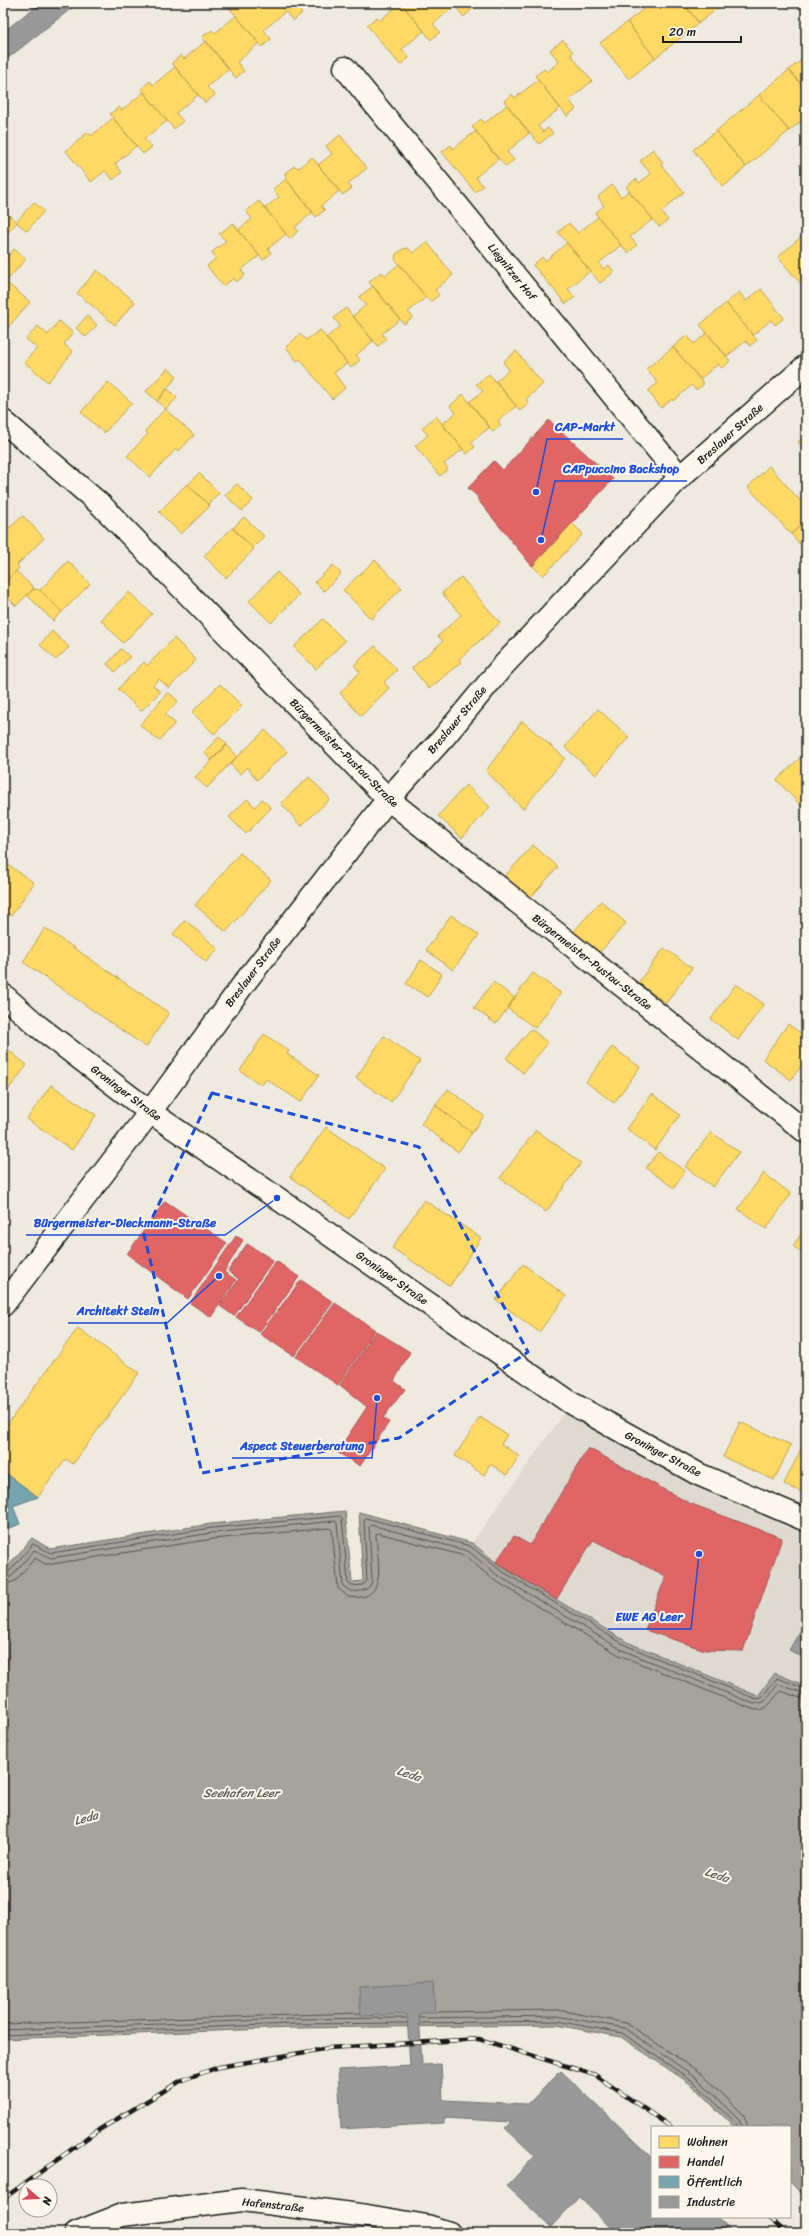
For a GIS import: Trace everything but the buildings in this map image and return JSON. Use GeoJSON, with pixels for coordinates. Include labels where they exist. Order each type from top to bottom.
{"type":"FeatureCollection","features":[{"type":"Feature","properties":{"kind":"street","name":"Liegnitzer Hof"},"geometry":{"type":"LineString","coordinates":[[345,68],[680,477]]}},
{"type":"Feature","properties":{"kind":"street","name":"Breslauer Straße"},"geometry":{"type":"LineString","coordinates":[[3,1305],[150,1112],[245,982],[388,799],[444,737],[501,668],[680,477],[806,366]]}},
{"type":"Feature","properties":{"kind":"street","name":"Bürgermeister-Pustau-Straße"},"geometry":{"type":"LineString","coordinates":[[3,421],[101,505],[388,799],[806,1132]]}},
{"type":"Feature","properties":{"kind":"street","name":"Groninger Straße"},"geometry":{"type":"LineString","coordinates":[[3,995],[39,1027],[150,1112],[284,1203],[571,1403],[698,1474],[806,1520]]}},
{"type":"Feature","properties":{"kind":"street","name":"Hafenstraße"},"geometry":{"type":"LineString","coordinates":[[76,2233],[122,2215],[242,2200],[367,2216],[427,2226],[449,2233]]}},
{"type":"Feature","properties":{"kind":"highlighted area"},"geometry":{"type":"Polygon","coordinates":[[[212,1093],[419,1147],[528,1352],[399,1438],[202,1473],[144,1235],[212,1093]]]}},
{"type":"Feature","properties":{"kind":"shaded area"},"geometry":{"type":"Polygon","coordinates":[[[571,1403],[806,1520],[806,1686],[775,1673],[758,1696],[627,1642],[502,1567],[472,1543],[571,1403]]]}},
{"type":"Feature","properties":{"kind":"water","name":"Seehafen Leer"},"geometry":{"type":"Polygon","coordinates":[[[345,1511],[352,1582],[363,1581],[359,1512],[472,1543],[502,1567],[627,1642],[758,1696],[775,1673],[806,1686],[806,2198],[791,2183],[791,2126],[733,2126],[692,2085],[621,2037],[557,2025],[293,2028],[3,2039],[3,1572],[32,1538],[50,1549],[211,1524],[345,1511]]]}},
{"type":"Feature","properties":{"kind":"railway"},"geometry":{"type":"LineString","coordinates":[[3,2199],[97,2131],[182,2080],[219,2067],[329,2048],[479,2039],[595,2075],[670,2126]]}},
{"type":"Feature","properties":{"kind":"railway"},"geometry":{"type":"LineString","coordinates":[[769,2218],[786,2233]]}},
{"type":"Feature","properties":{"kind":"place","name":"CAP-Markt"},"geometry":{"type":"Point","coordinates":[536,492]}},
{"type":"Feature","properties":{"kind":"place","name":"CAPpuccino Backshop"},"geometry":{"type":"Point","coordinates":[541,540]}},
{"type":"Feature","properties":{"kind":"place","name":"Bürgermeister-Dieckmann-Straße"},"geometry":{"type":"Point","coordinates":[277,1198]}},
{"type":"Feature","properties":{"kind":"place","name":"Architekt Stein"},"geometry":{"type":"Point","coordinates":[219,1276]}},
{"type":"Feature","properties":{"kind":"place","name":"Aspect Steuerberatung"},"geometry":{"type":"Point","coordinates":[377,1398]}},
{"type":"Feature","properties":{"kind":"place","name":"EWE AG Leer"},"geometry":{"type":"Point","coordinates":[699,1554]}},
{"type":"Feature","properties":{"kind":"water label","name":"Leda"},"geometry":{"type":"Point","coordinates":[409,1774]}},
{"type":"Feature","properties":{"kind":"water label","name":"Leda"},"geometry":{"type":"Point","coordinates":[86,1818]}},
{"type":"Feature","properties":{"kind":"water label","name":"Leda"},"geometry":{"type":"Point","coordinates":[717,1875]}}]}
